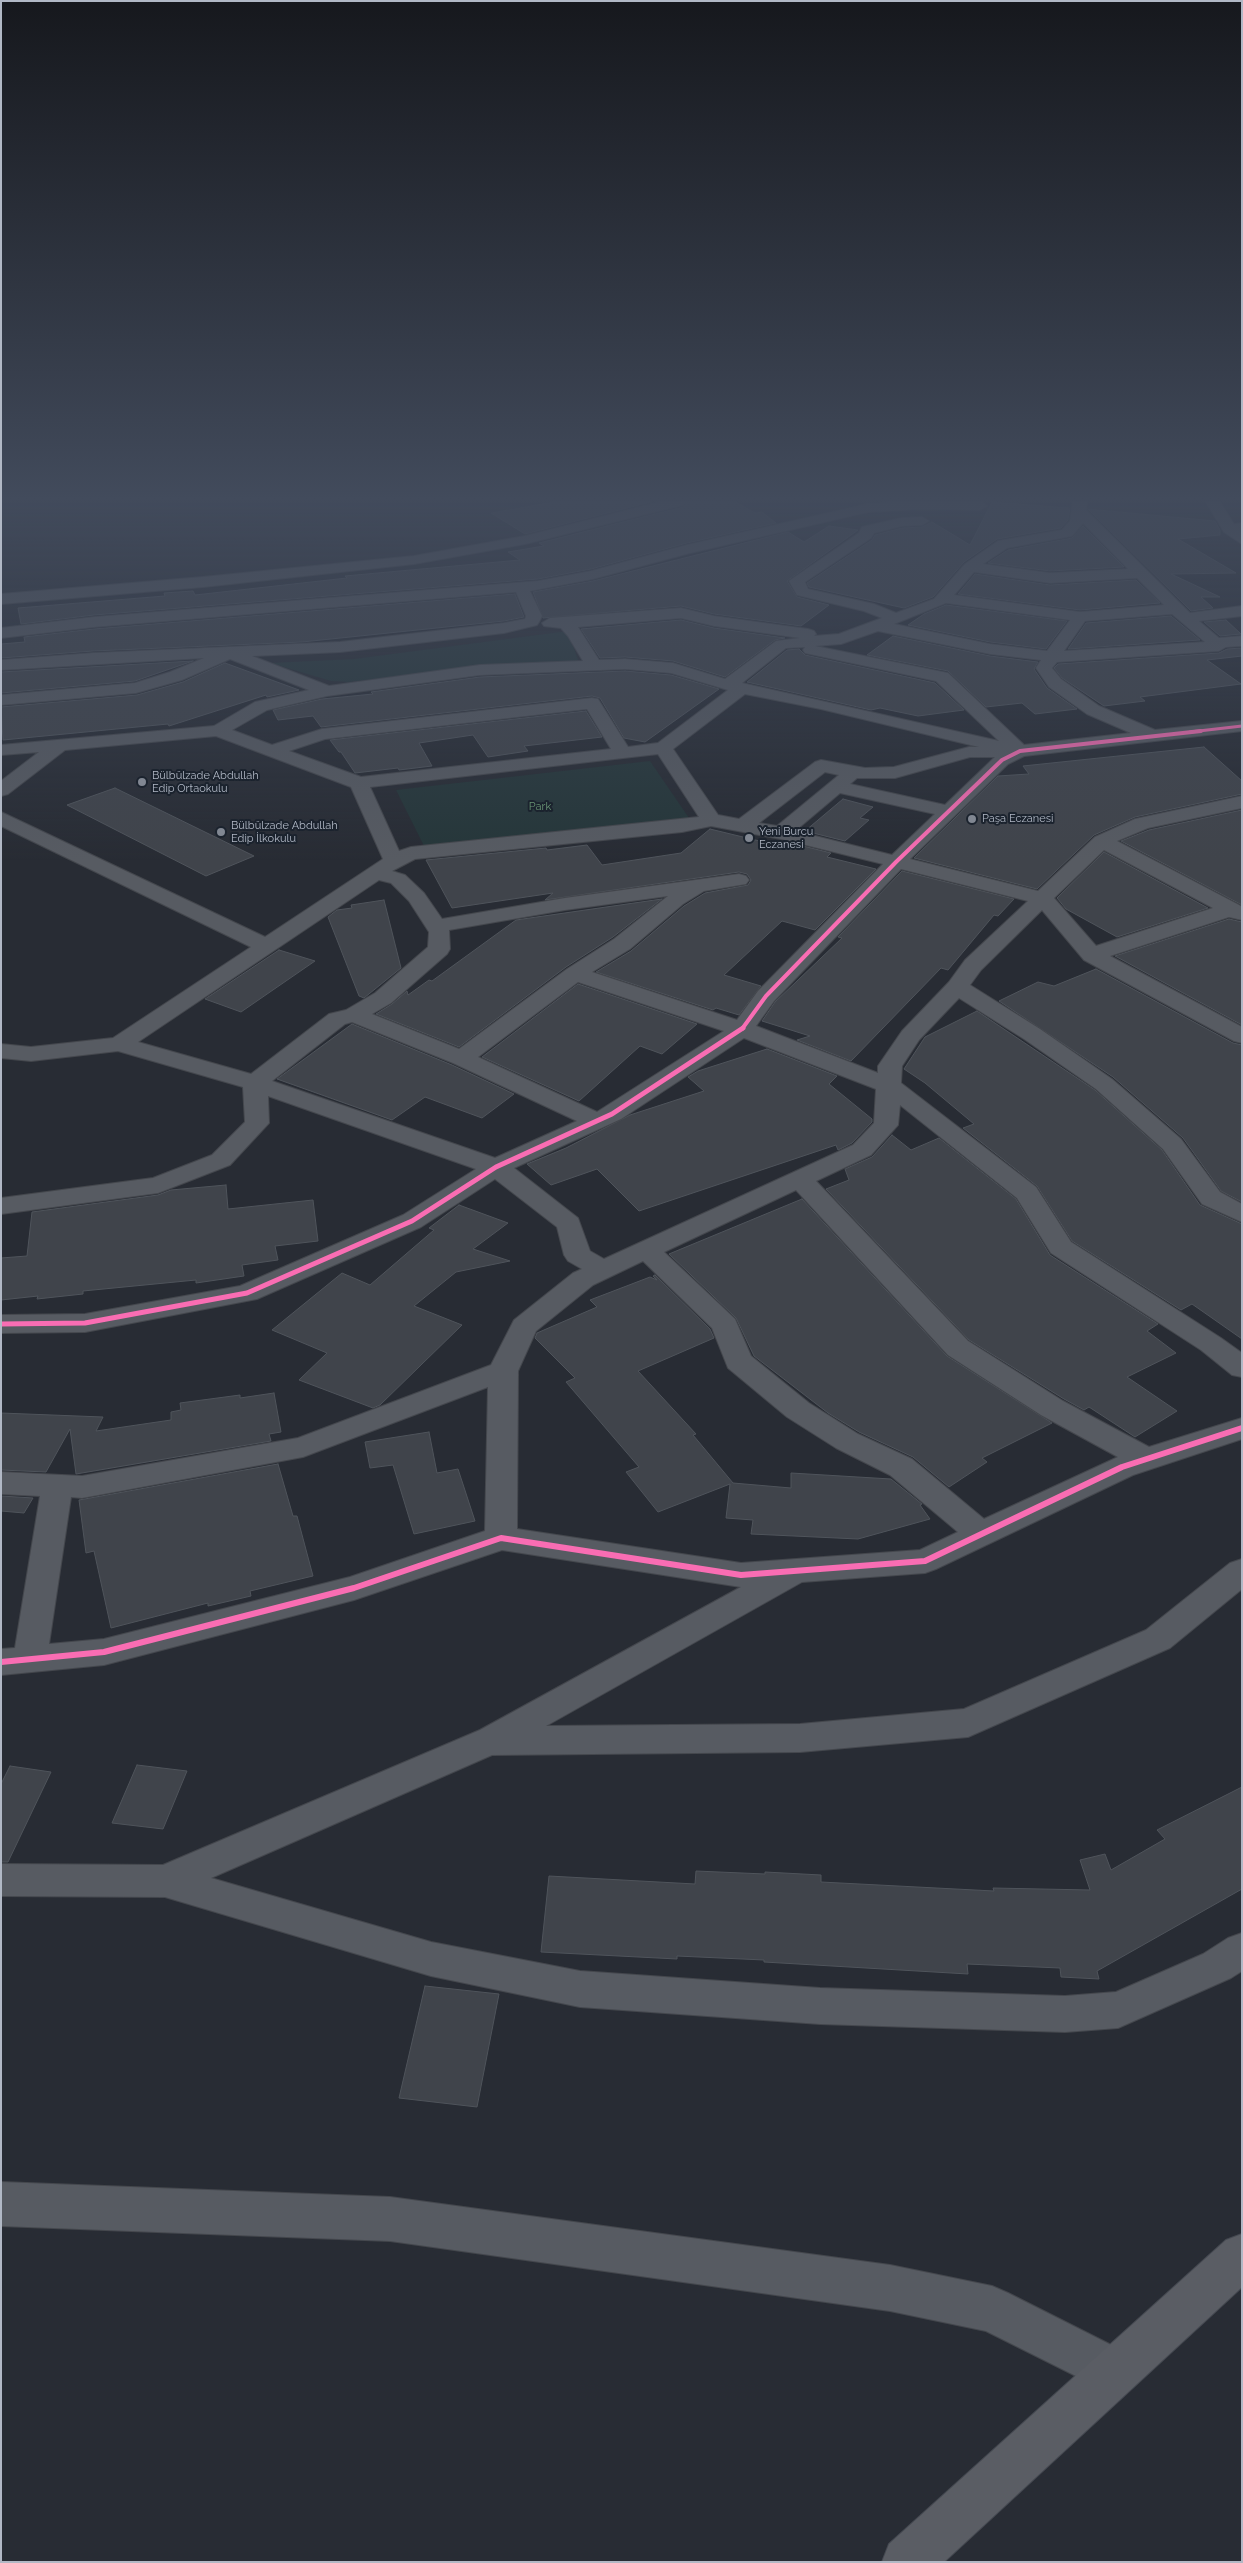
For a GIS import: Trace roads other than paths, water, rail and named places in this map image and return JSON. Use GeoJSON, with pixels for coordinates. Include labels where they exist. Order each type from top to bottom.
{"type":"FeatureCollection","features":[{"type":"Feature","properties":{"kind":"main road"},"geometry":{"type":"LineString","coordinates":[[906,2562],[1242,2256]]}},
{"type":"Feature","properties":{"kind":"street"},"geometry":{"type":"LineString","coordinates":[[1,633],[99,622]]}},
{"type":"Feature","properties":{"kind":"street"},"geometry":{"type":"LineString","coordinates":[[1,665],[93,658],[340,647],[504,628],[531,622],[565,624],[588,622]]}},
{"type":"Feature","properties":{"kind":"street"},"geometry":{"type":"LineString","coordinates":[[718,622],[841,639]]}},
{"type":"Feature","properties":{"kind":"street"},"geometry":{"type":"LineString","coordinates":[[218,731],[359,783],[663,748],[782,644],[841,639],[890,622]]}},
{"type":"Feature","properties":{"kind":"street"},"geometry":{"type":"LineString","coordinates":[[1077,622],[1044,668],[1055,683],[1093,710],[1153,736]]}},
{"type":"Feature","properties":{"kind":"street"},"geometry":{"type":"LineString","coordinates":[[878,626],[990,649],[1053,657],[1220,646],[1191,622]]}},
{"type":"Feature","properties":{"kind":"street"},"geometry":{"type":"LineString","coordinates":[[565,624],[575,633],[594,665]]}},
{"type":"Feature","properties":{"kind":"street"},"geometry":{"type":"LineString","coordinates":[[1216,643],[1242,641]]}},
{"type":"Feature","properties":{"kind":"street"},"geometry":{"type":"LineString","coordinates":[[782,644],[942,677],[1020,751]]}},
{"type":"Feature","properties":{"kind":"street"},"geometry":{"type":"LineString","coordinates":[[1,700],[136,688],[176,676],[230,653],[327,691]]}},
{"type":"Feature","properties":{"kind":"street"},"geometry":{"type":"LineString","coordinates":[[1,750],[218,731],[261,706],[327,691],[480,670],[625,664],[673,668],[735,687],[820,704],[1020,751]]}},
{"type":"Feature","properties":{"kind":"street"},"geometry":{"type":"LineString","coordinates":[[272,751],[322,734],[592,702],[623,753]]}},
{"type":"Feature","properties":{"kind":"street"},"geometry":{"type":"LineString","coordinates":[[744,825],[821,766],[865,774],[895,772],[969,752],[1020,751],[1242,726]]}},
{"type":"Feature","properties":{"kind":"street"},"geometry":{"type":"LineString","coordinates":[[1,790],[60,745]]}},
{"type":"Feature","properties":{"kind":"street"},"geometry":{"type":"LineString","coordinates":[[663,748],[711,820]]}},
{"type":"Feature","properties":{"kind":"street"},"geometry":{"type":"LineString","coordinates":[[1,1324],[85,1323],[247,1293],[412,1221],[496,1167],[598,1121],[742,1029],[766,996],[896,862],[1002,760],[1020,751]]}},
{"type":"Feature","properties":{"kind":"street"},"geometry":{"type":"LineString","coordinates":[[781,833],[853,772]]}},
{"type":"Feature","properties":{"kind":"street"},"geometry":{"type":"LineString","coordinates":[[255,1083],[337,1020],[354,1015],[383,998],[439,949],[440,932],[417,897],[385,867],[359,783]]}},
{"type":"Feature","properties":{"kind":"street"},"geometry":{"type":"LineString","coordinates":[[836,786],[948,811]]}},
{"type":"Feature","properties":{"kind":"street"},"geometry":{"type":"LineString","coordinates":[[500,1538],[503,1371],[524,1326],[583,1279],[862,1150],[886,1125],[890,1066],[910,1036],[957,987],[974,965],[1102,841],[1142,823],[1242,802]]}},
{"type":"Feature","properties":{"kind":"street"},"geometry":{"type":"LineString","coordinates":[[1,818],[266,946]]}},
{"type":"Feature","properties":{"kind":"street"},"geometry":{"type":"LineString","coordinates":[[119,1044],[385,867],[411,853],[682,826],[711,820],[781,833],[1043,898],[1092,955],[1242,1036]]}},
{"type":"Feature","properties":{"kind":"street"},"geometry":{"type":"LineString","coordinates":[[1102,841],[1237,912]]}},
{"type":"Feature","properties":{"kind":"street"},"geometry":{"type":"LineString","coordinates":[[436,926],[564,904],[739,880]]}},
{"type":"Feature","properties":{"kind":"street"},"geometry":{"type":"LineString","coordinates":[[461,1058],[575,974],[622,944],[676,900],[698,886]]}},
{"type":"Feature","properties":{"kind":"street"},"geometry":{"type":"LineString","coordinates":[[1092,955],[1237,912]]}},
{"type":"Feature","properties":{"kind":"street"},"geometry":{"type":"LineString","coordinates":[[575,974],[742,1029],[890,1086],[1027,1193],[1061,1247],[1211,1344],[1242,1368]]}},
{"type":"Feature","properties":{"kind":"street"},"geometry":{"type":"LineString","coordinates":[[957,987],[1032,1034],[1104,1084],[1172,1144],[1211,1198],[1242,1214]]}},
{"type":"Feature","properties":{"kind":"street"},"geometry":{"type":"LineString","coordinates":[[354,1015],[461,1058],[598,1121]]}},
{"type":"Feature","properties":{"kind":"street"},"geometry":{"type":"LineString","coordinates":[[1,1051],[31,1054],[119,1044],[255,1083],[496,1167],[569,1224],[578,1255],[603,1270]]}},
{"type":"Feature","properties":{"kind":"street"},"geometry":{"type":"LineString","coordinates":[[1,1206],[158,1185],[222,1160],[257,1123],[255,1083]]}},
{"type":"Feature","properties":{"kind":"street"},"geometry":{"type":"LineString","coordinates":[[800,1179],[958,1348],[1052,1408],[1146,1459]]}},
{"type":"Feature","properties":{"kind":"street"},"geometry":{"type":"LineString","coordinates":[[647,1250],[725,1325],[738,1361],[798,1410],[847,1441],[901,1467],[981,1534]]}},
{"type":"Feature","properties":{"kind":"street"},"geometry":{"type":"LineString","coordinates":[[1,1483],[82,1487],[303,1447],[503,1371]]}},
{"type":"Feature","properties":{"kind":"street"},"geometry":{"type":"LineString","coordinates":[[57,1485],[16,1661],[104,1652],[335,1593],[500,1538],[741,1575],[925,1561],[1122,1468],[1242,1428]]}},
{"type":"Feature","properties":{"kind":"street"},"geometry":{"type":"LineString","coordinates":[[166,1880],[489,1741],[797,1571]]}},
{"type":"Feature","properties":{"kind":"street"},"geometry":{"type":"LineString","coordinates":[[489,1741],[800,1738],[968,1724],[1158,1639],[1242,1571]]}},
{"type":"Feature","properties":{"kind":"street"},"geometry":{"type":"LineString","coordinates":[[1,1880],[166,1880],[431,1959],[580,1989],[820,2006],[1065,2014],[1118,2010],[1217,1966],[1242,1950]]}},
{"type":"Feature","properties":{"kind":"street"},"geometry":{"type":"LineString","coordinates":[[1,2204],[390,2219],[890,2288],[992,2309],[1114,2372]]}},
{"type":"Feature","properties":{"kind":"place","name":"Bülbülzade Abdullah Edip Ortaokulu"},"geometry":{"type":"Point","coordinates":[142,782]}},
{"type":"Feature","properties":{"kind":"place","name":"Paşa Eczanesi"},"geometry":{"type":"Point","coordinates":[972,819]}},
{"type":"Feature","properties":{"kind":"place","name":"Bülbülzade Abdullah Edip İlkokulu"},"geometry":{"type":"Point","coordinates":[221,832]}},
{"type":"Feature","properties":{"kind":"place","name":"Yeni Burcu Eczanesi"},"geometry":{"type":"Point","coordinates":[749,838]}},
{"type":"Feature","properties":{"kind":"park label","name":"Park"},"geometry":{"type":"Point","coordinates":[540,807]}}]}
